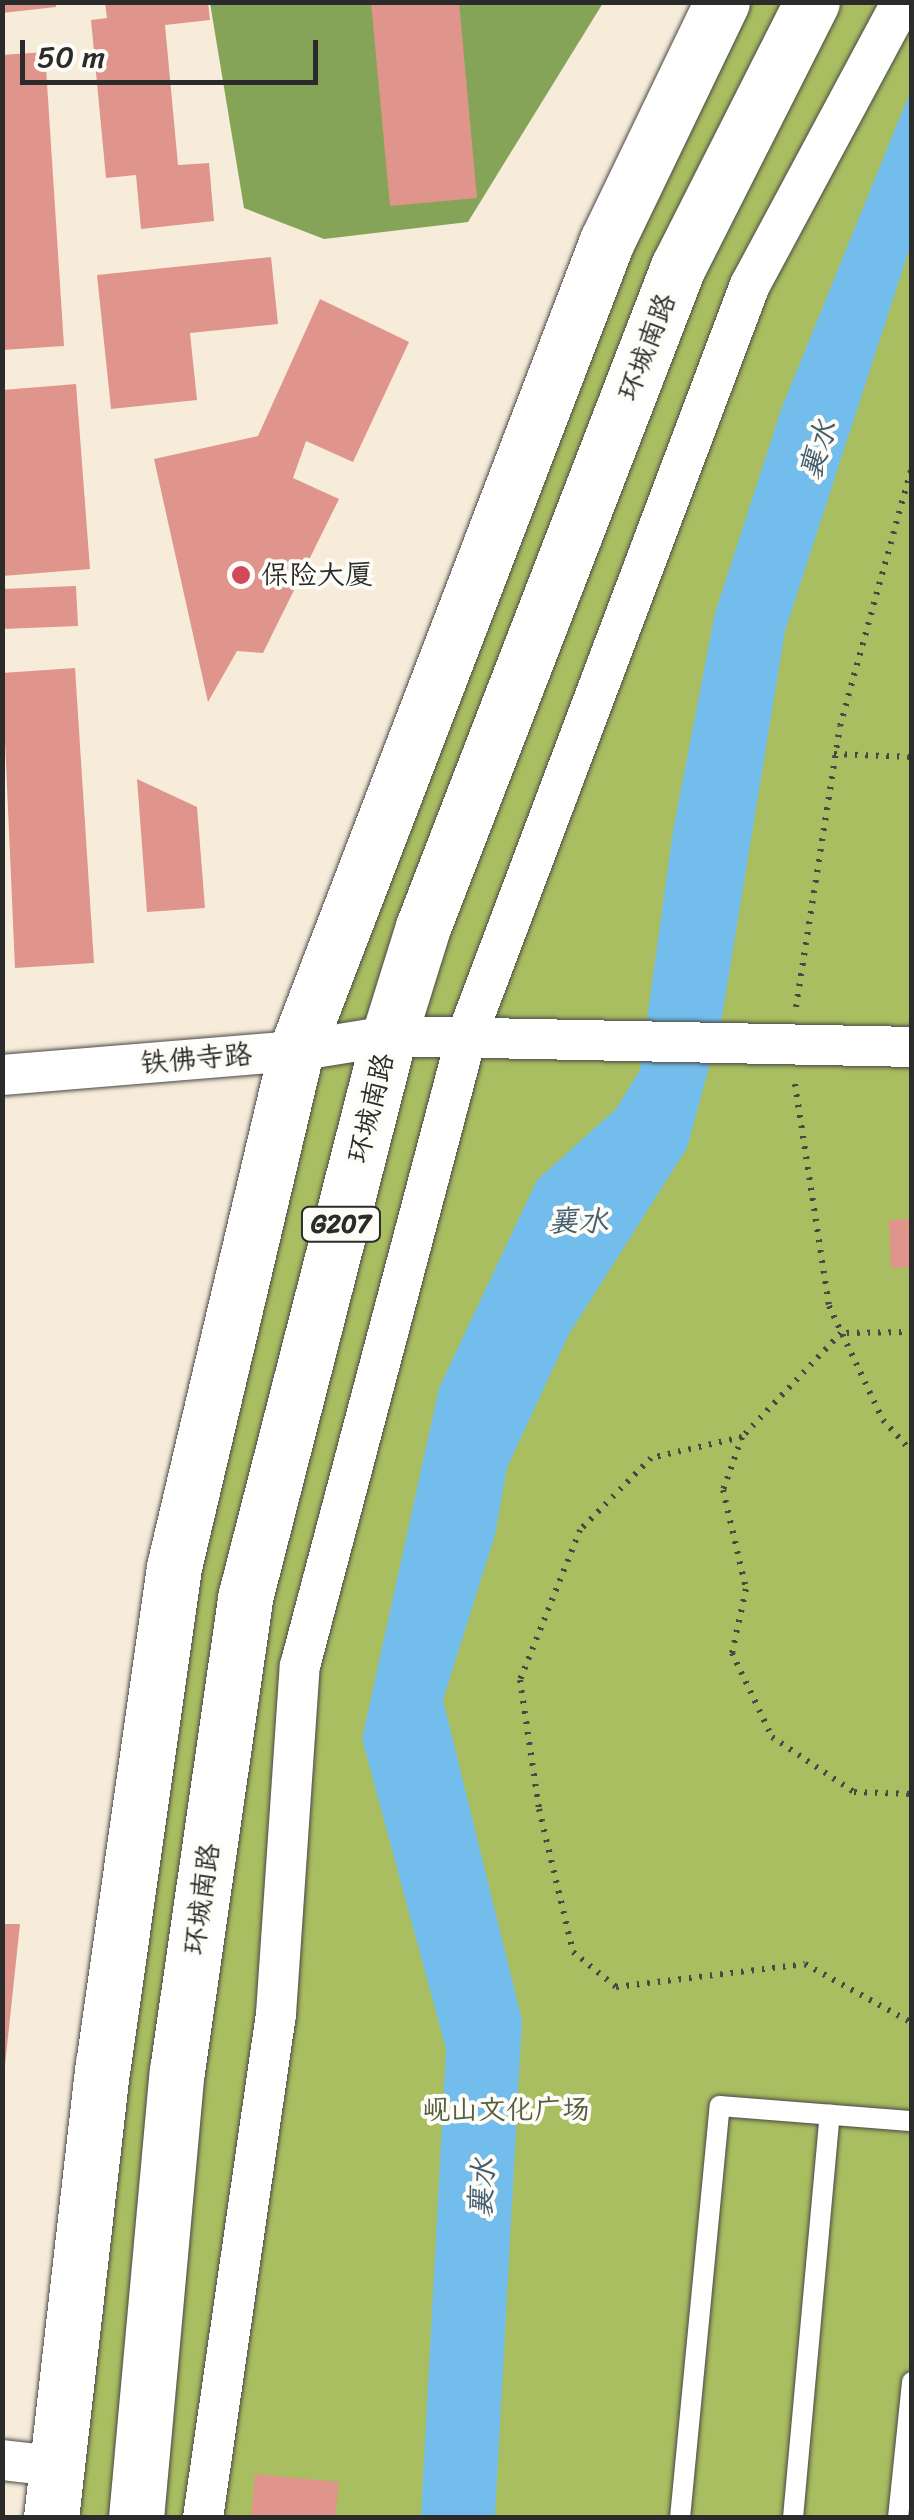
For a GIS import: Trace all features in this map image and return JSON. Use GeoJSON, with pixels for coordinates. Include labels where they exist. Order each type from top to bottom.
{"type":"FeatureCollection","features":[{"type":"Feature","properties":{"kind":"highway"},"geometry":{"type":"LineString","coordinates":[[36,2481],[103,2065],[174,1567],[296,1051],[608,242],[722,2]]}},
{"type":"Feature","properties":{"kind":"highway","name":"环城南路"},"geometry":{"type":"LineString","coordinates":[[136,2518],[177,2070],[245,1598],[389,1036],[423,928],[678,268],[812,2]]}},
{"type":"Feature","properties":{"kind":"street"},"geometry":{"type":"LineString","coordinates":[[203,2518],[276,2014],[300,1666],[466,1038],[750,284],[902,2]]}},
{"type":"Feature","properties":{"kind":"street","name":"铁佛寺路"},"geometry":{"type":"LineString","coordinates":[[2,1075],[296,1051],[389,1036],[912,1048]]}},
{"type":"Feature","properties":{"kind":"lane"},"geometry":{"type":"LineString","coordinates":[[680,2518],[720,2106],[912,2122]]}},
{"type":"Feature","properties":{"kind":"lane"},"geometry":{"type":"LineString","coordinates":[[793,2518],[830,2114]]}},
{"type":"Feature","properties":{"kind":"lane"},"geometry":{"type":"LineString","coordinates":[[898,2518],[912,2382]]}},
{"type":"Feature","properties":{"kind":"path"},"geometry":{"type":"LineString","coordinates":[[912,466],[834,754],[790,1047],[829,1306],[883,1420],[912,1452]]}},
{"type":"Feature","properties":{"kind":"path"},"geometry":{"type":"LineString","coordinates":[[834,754],[912,757]]}},
{"type":"Feature","properties":{"kind":"path"},"geometry":{"type":"LineString","coordinates":[[912,1332],[841,1333],[742,1437],[723,1490],[746,1589],[732,1653],[772,1737],[854,1792],[912,1794]]}},
{"type":"Feature","properties":{"kind":"path"},"geometry":{"type":"LineString","coordinates":[[742,1437],[651,1458],[580,1530],[520,1680],[539,1810],[573,1952],[616,1986],[806,1964],[912,2023]]}},
{"type":"Feature","properties":{"kind":"green space"},"geometry":{"type":"Polygon","coordinates":[[[210,3],[603,3],[468,222],[324,239],[244,208],[210,3]]]}},
{"type":"Feature","properties":{"kind":"green space","name":"岘山文化广场"},"geometry":{"type":"Polygon","coordinates":[[[722,3],[911,3],[911,2517],[51,2518],[103,2065],[296,1051],[722,3]]]}},
{"type":"Feature","properties":{"kind":"water","name":"襄水"},"geometry":{"type":"Polygon","coordinates":[[[911,90],[911,244],[785,631],[721,1023],[687,1148],[569,1334],[507,1468],[495,1535],[443,1700],[522,2020],[495,2517],[421,2517],[446,2049],[362,1739],[439,1388],[537,1180],[616,1109],[640,1070],[673,831],[715,613],[782,407],[911,90]]]}},
{"type":"Feature","properties":{"kind":"building"},"geometry":{"type":"Polygon","coordinates":[[[2,2],[56,2],[56,7],[2,13],[2,2]]]}},
{"type":"Feature","properties":{"kind":"building"},"geometry":{"type":"Polygon","coordinates":[[[105,2],[208,2],[210,20],[165,25],[178,165],[209,163],[214,221],[141,229],[136,175],[106,178],[91,20],[107,18],[105,2]]]}},
{"type":"Feature","properties":{"kind":"building"},"geometry":{"type":"Polygon","coordinates":[[[371,2],[459,2],[477,198],[390,206],[371,2]]]}},
{"type":"Feature","properties":{"kind":"building"},"geometry":{"type":"Polygon","coordinates":[[[45,52],[64,346],[2,350],[2,55],[45,52]]]}},
{"type":"Feature","properties":{"kind":"building"},"geometry":{"type":"Polygon","coordinates":[[[271,257],[278,324],[190,333],[197,400],[111,409],[97,275],[271,257]]]}},
{"type":"Feature","properties":{"kind":"building","name":"保险大厦"},"geometry":{"type":"Polygon","coordinates":[[[320,299],[409,342],[353,462],[306,441],[293,478],[339,499],[263,653],[237,651],[208,702],[154,459],[258,436],[320,299]]]}},
{"type":"Feature","properties":{"kind":"building"},"geometry":{"type":"Polygon","coordinates":[[[76,384],[90,569],[2,576],[2,390],[76,384]]]}},
{"type":"Feature","properties":{"kind":"building"},"geometry":{"type":"Polygon","coordinates":[[[76,586],[78,626],[2,629],[2,589],[76,586]]]}},
{"type":"Feature","properties":{"kind":"building"},"geometry":{"type":"Polygon","coordinates":[[[75,668],[94,963],[15,968],[2,673],[75,668]]]}},
{"type":"Feature","properties":{"kind":"building"},"geometry":{"type":"Polygon","coordinates":[[[137,779],[197,807],[205,908],[147,912],[137,779]]]}},
{"type":"Feature","properties":{"kind":"building"},"geometry":{"type":"Polygon","coordinates":[[[912,1219],[912,1267],[891,1268],[889,1220],[912,1219]]]}},
{"type":"Feature","properties":{"kind":"building"},"geometry":{"type":"Polygon","coordinates":[[[2,1924],[20,1924],[5,2065],[2,2065],[2,1924]]]}},
{"type":"Feature","properties":{"kind":"building"},"geometry":{"type":"Polygon","coordinates":[[[255,2474],[339,2482],[335,2518],[251,2518],[255,2474]]]}},
{"type":"Feature","properties":{"kind":"place","name":"保险大厦"},"geometry":{"type":"Point","coordinates":[241,575]}}]}
